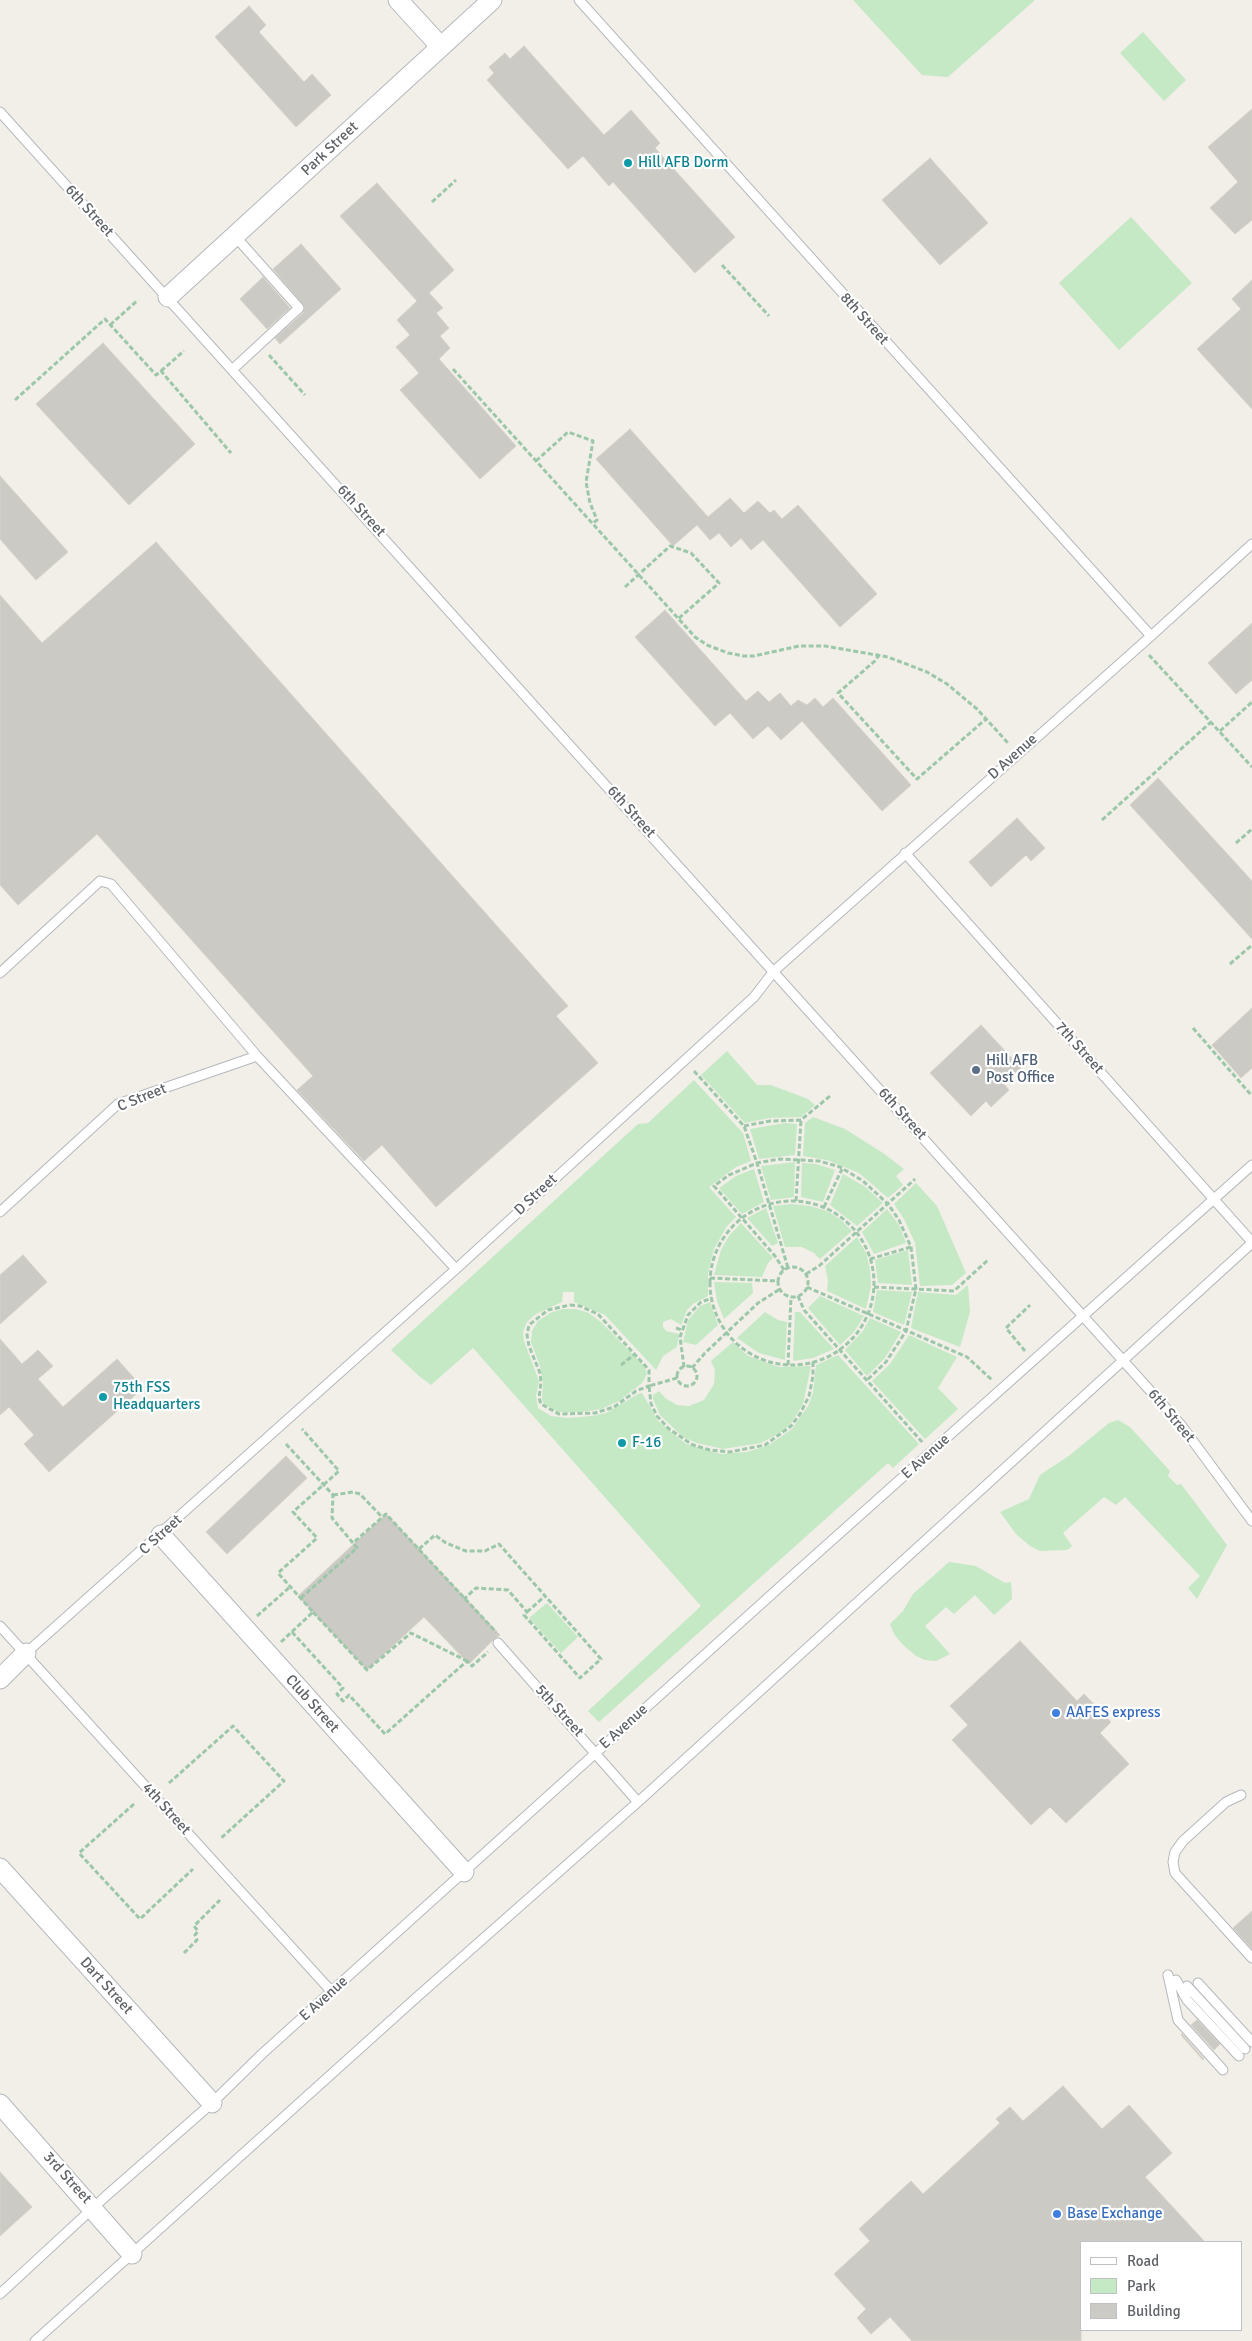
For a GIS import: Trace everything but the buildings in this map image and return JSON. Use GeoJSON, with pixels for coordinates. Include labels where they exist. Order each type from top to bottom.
{"type":"FeatureCollection","features":[{"type":"Feature","properties":{"kind":"street"},"geometry":{"type":"LineString","coordinates":[[398,0],[441,47]]}},
{"type":"Feature","properties":{"kind":"street","name":"Park Street"},"geometry":{"type":"LineString","coordinates":[[168,297],[492,0]]}},
{"type":"Feature","properties":{"kind":"street","name":"Club Street"},"geometry":{"type":"LineString","coordinates":[[160,1535],[464,1872]]}},
{"type":"Feature","properties":{"kind":"street"},"geometry":{"type":"LineString","coordinates":[[0,1679],[26,1653]]}},
{"type":"Feature","properties":{"kind":"street","name":"Dart Street"},"geometry":{"type":"LineString","coordinates":[[0,1868],[212,2104]]}},
{"type":"Feature","properties":{"kind":"street","name":"3rd Street"},"geometry":{"type":"LineString","coordinates":[[0,2104],[132,2254]]}},
{"type":"Feature","properties":{"kind":"lane","name":"8th Street"},"geometry":{"type":"LineString","coordinates":[[579,0],[1151,636]]}},
{"type":"Feature","properties":{"kind":"lane","name":"6th Street"},"geometry":{"type":"LineString","coordinates":[[0,112],[1181,1425],[1252,1521]]}},
{"type":"Feature","properties":{"kind":"lane"},"geometry":{"type":"LineString","coordinates":[[233,369],[299,308],[235,236]]}},
{"type":"Feature","properties":{"kind":"lane","name":"D Avenue"},"geometry":{"type":"LineString","coordinates":[[774,971],[1252,544]]}},
{"type":"Feature","properties":{"kind":"lane","name":"7th Street"},"geometry":{"type":"LineString","coordinates":[[905,853],[1252,1242]]}},
{"type":"Feature","properties":{"kind":"lane"},"geometry":{"type":"LineString","coordinates":[[0,973],[100,881],[111,884],[257,1056],[456,1269]]}},
{"type":"Feature","properties":{"kind":"lane","name":"D Street"},"geometry":{"type":"LineString","coordinates":[[293,1414],[456,1269],[754,997],[774,971]]}},
{"type":"Feature","properties":{"kind":"lane","name":"C Street"},"geometry":{"type":"LineString","coordinates":[[0,1212],[118,1104],[257,1056]]}},
{"type":"Feature","properties":{"kind":"lane","name":"E Avenue"},"geometry":{"type":"LineString","coordinates":[[0,2294],[93,2208],[212,2104],[464,1872],[1252,1165]]}},
{"type":"Feature","properties":{"kind":"lane"},"geometry":{"type":"LineString","coordinates":[[35,2341],[424,1991],[638,1802],[1252,1242]]}},
{"type":"Feature","properties":{"kind":"lane","name":"C Street"},"geometry":{"type":"LineString","coordinates":[[26,1653],[293,1414]]}},
{"type":"Feature","properties":{"kind":"lane","name":"4th Street"},"geometry":{"type":"LineString","coordinates":[[0,1626],[332,1992]]}},
{"type":"Feature","properties":{"kind":"lane","name":"5th Street"},"geometry":{"type":"LineString","coordinates":[[498,1644],[638,1802]]}},
{"type":"Feature","properties":{"kind":"lane"},"geometry":{"type":"LineString","coordinates":[[1241,1795],[1226,1802],[1183,1841],[1175,1852],[1173,1862],[1175,1873],[1252,1958]]}},
{"type":"Feature","properties":{"kind":"lane"},"geometry":{"type":"LineString","coordinates":[[1223,2070],[1178,2020],[1172,1978],[1187,2000],[1245,2049]]}},
{"type":"Feature","properties":{"kind":"lane"},"geometry":{"type":"LineString","coordinates":[[1198,1983],[1245,2049]]}},
{"type":"Feature","properties":{"kind":"lane"},"geometry":{"type":"LineString","coordinates":[[1187,1986],[1245,2049]]}},
{"type":"Feature","properties":{"kind":"path"},"geometry":{"type":"LineString","coordinates":[[432,202],[456,180]]}},
{"type":"Feature","properties":{"kind":"path"},"geometry":{"type":"LineString","coordinates":[[722,265],[769,316]]}},
{"type":"Feature","properties":{"kind":"path"},"geometry":{"type":"LineString","coordinates":[[110,325],[138,300]]}},
{"type":"Feature","properties":{"kind":"path"},"geometry":{"type":"LineString","coordinates":[[15,400],[105,319],[156,375],[184,351]]}},
{"type":"Feature","properties":{"kind":"path"},"geometry":{"type":"LineString","coordinates":[[269,355],[305,395]]}},
{"type":"Feature","properties":{"kind":"path"},"geometry":{"type":"LineString","coordinates":[[453,369],[695,637],[707,645],[728,653],[754,656],[799,646],[825,646],[879,654],[906,663],[947,684],[977,709],[1008,743]]}},
{"type":"Feature","properties":{"kind":"path"},"geometry":{"type":"LineString","coordinates":[[161,371],[231,454]]}},
{"type":"Feature","properties":{"kind":"path"},"geometry":{"type":"LineString","coordinates":[[536,461],[568,432],[593,441],[586,482],[590,503],[597,520],[592,524]]}},
{"type":"Feature","properties":{"kind":"path"},"geometry":{"type":"LineString","coordinates":[[625,587],[670,546],[691,552],[719,583],[678,619]]}},
{"type":"Feature","properties":{"kind":"path"},"geometry":{"type":"LineString","coordinates":[[1140,645],[1252,767]]}},
{"type":"Feature","properties":{"kind":"path"},"geometry":{"type":"LineString","coordinates":[[879,654],[876,660],[838,692],[917,780],[986,719]]}},
{"type":"Feature","properties":{"kind":"path"},"geometry":{"type":"LineString","coordinates":[[1220,731],[1252,702]]}},
{"type":"Feature","properties":{"kind":"path"},"geometry":{"type":"LineString","coordinates":[[1102,820],[1211,722]]}},
{"type":"Feature","properties":{"kind":"path"},"geometry":{"type":"LineString","coordinates":[[1236,843],[1252,829]]}},
{"type":"Feature","properties":{"kind":"path"},"geometry":{"type":"LineString","coordinates":[[1230,964],[1252,945]]}},
{"type":"Feature","properties":{"kind":"path"},"geometry":{"type":"LineString","coordinates":[[1193,1028],[1252,1096]]}},
{"type":"Feature","properties":{"kind":"path"},"geometry":{"type":"LineString","coordinates":[[694,1071],[744,1126],[788,1268]]}},
{"type":"Feature","properties":{"kind":"path"},"geometry":{"type":"LineString","coordinates":[[744,1126],[770,1120],[800,1120],[830,1096]]}},
{"type":"Feature","properties":{"kind":"path"},"geometry":{"type":"LineString","coordinates":[[796,1201],[800,1120]]}},
{"type":"Feature","properties":{"kind":"path"},"geometry":{"type":"LineString","coordinates":[[784,1270],[775,1256],[740,1219],[714,1186],[729,1175],[757,1163],[779,1159],[819,1161],[842,1169],[863,1181],[888,1204],[899,1220],[911,1247],[916,1289],[906,1331],[886,1362],[867,1380]]}},
{"type":"Feature","properties":{"kind":"path"},"geometry":{"type":"LineString","coordinates":[[824,1207],[842,1169]]}},
{"type":"Feature","properties":{"kind":"path"},"geometry":{"type":"LineString","coordinates":[[806,1274],[819,1266],[857,1233],[915,1179]]}},
{"type":"Feature","properties":{"kind":"path"},"geometry":{"type":"LineString","coordinates":[[796,1201],[824,1207],[843,1218],[857,1233],[870,1259],[874,1287],[868,1314],[853,1337],[839,1350],[813,1362],[788,1365],[756,1356],[737,1344],[716,1314],[710,1278],[712,1263],[720,1243],[740,1219],[768,1204],[796,1201]]}},
{"type":"Feature","properties":{"kind":"path"},"geometry":{"type":"LineString","coordinates":[[870,1259],[911,1247]]}},
{"type":"Feature","properties":{"kind":"path"},"geometry":{"type":"LineString","coordinates":[[874,1287],[954,1291],[988,1260]]}},
{"type":"Feature","properties":{"kind":"path"},"geometry":{"type":"LineString","coordinates":[[796,1267],[806,1274],[807,1287],[798,1296],[791,1297],[780,1289],[778,1281],[784,1270],[796,1267]]}},
{"type":"Feature","properties":{"kind":"path"},"geometry":{"type":"LineString","coordinates":[[710,1278],[778,1281]]}},
{"type":"Feature","properties":{"kind":"path"},"geometry":{"type":"LineString","coordinates":[[807,1287],[967,1357],[992,1380]]}},
{"type":"Feature","properties":{"kind":"path"},"geometry":{"type":"LineString","coordinates":[[692,1368],[758,1303],[780,1289]]}},
{"type":"Feature","properties":{"kind":"path"},"geometry":{"type":"LineString","coordinates":[[798,1296],[804,1310],[923,1443]]}},
{"type":"Feature","properties":{"kind":"path"},"geometry":{"type":"LineString","coordinates":[[788,1365],[791,1297]]}},
{"type":"Feature","properties":{"kind":"path"},"geometry":{"type":"LineString","coordinates":[[684,1366],[680,1346],[682,1330],[694,1308],[701,1302],[712,1298]]}},
{"type":"Feature","properties":{"kind":"path"},"geometry":{"type":"LineString","coordinates":[[1026,1351],[1006,1328],[1030,1305]]}},
{"type":"Feature","properties":{"kind":"path"},"geometry":{"type":"LineString","coordinates":[[677,1378],[649,1386],[603,1412],[582,1415],[559,1414],[547,1410],[541,1404],[539,1398],[541,1382],[529,1346],[527,1335],[529,1325],[538,1316],[560,1306],[580,1306],[598,1314],[649,1370],[649,1386],[651,1404],[657,1416],[681,1438],[710,1450],[730,1452],[765,1445],[791,1426],[800,1414],[809,1396],[813,1376],[813,1362]]}},
{"type":"Feature","properties":{"kind":"path"},"geometry":{"type":"LineString","coordinates":[[676,1328],[682,1330]]}},
{"type":"Feature","properties":{"kind":"path"},"geometry":{"type":"LineString","coordinates":[[621,1366],[635,1354]]}},
{"type":"Feature","properties":{"kind":"path"},"geometry":{"type":"LineString","coordinates":[[684,1366],[692,1368]]}},
{"type":"Feature","properties":{"kind":"path"},"geometry":{"type":"LineString","coordinates":[[684,1366],[678,1371],[677,1378],[683,1385],[692,1384],[696,1377],[692,1368]]}},
{"type":"Feature","properties":{"kind":"path"},"geometry":{"type":"LineString","coordinates":[[302,1429],[339,1471],[293,1512],[317,1538],[278,1573],[313,1612],[368,1670],[412,1633],[472,1666],[502,1640],[500,1635],[464,1599],[386,1514],[381,1516],[352,1543]]}},
{"type":"Feature","properties":{"kind":"path"},"geometry":{"type":"LineString","coordinates":[[286,1444],[333,1495],[332,1518],[357,1548],[301,1598]]}},
{"type":"Feature","properties":{"kind":"path"},"geometry":{"type":"LineString","coordinates":[[333,1495],[353,1492],[360,1494],[381,1516]]}},
{"type":"Feature","properties":{"kind":"path"},"geometry":{"type":"LineString","coordinates":[[419,1549],[435,1535],[446,1543],[466,1551],[485,1551],[499,1544],[601,1659],[580,1678],[524,1615],[545,1596]]}},
{"type":"Feature","properties":{"kind":"path"},"geometry":{"type":"LineString","coordinates":[[252,1620],[290,1587]]}},
{"type":"Feature","properties":{"kind":"path"},"geometry":{"type":"LineString","coordinates":[[464,1599],[476,1588],[508,1590],[527,1612]]}},
{"type":"Feature","properties":{"kind":"path"},"geometry":{"type":"LineString","coordinates":[[280,1643],[313,1612]]}},
{"type":"Feature","properties":{"kind":"path"},"geometry":{"type":"LineString","coordinates":[[292,1632],[344,1688],[337,1694],[343,1701],[349,1695],[385,1734],[466,1661]]}},
{"type":"Feature","properties":{"kind":"path"},"geometry":{"type":"LineString","coordinates":[[169,1783],[233,1726],[284,1782],[220,1840]]}},
{"type":"Feature","properties":{"kind":"path"},"geometry":{"type":"LineString","coordinates":[[134,1804],[79,1853],[140,1919],[193,1869]]}},
{"type":"Feature","properties":{"kind":"path"},"geometry":{"type":"LineString","coordinates":[[184,1953],[197,1940],[195,1935],[198,1931],[194,1926],[220,1900]]}},
{"type":"Feature","properties":{"kind":"green space"},"geometry":{"type":"Polygon","coordinates":[[[853,0],[1035,0],[948,77],[922,75],[853,0]]]}},
{"type":"Feature","properties":{"kind":"green space"},"geometry":{"type":"Polygon","coordinates":[[[1143,32],[1186,80],[1164,101],[1120,53],[1143,32]]]}},
{"type":"Feature","properties":{"kind":"green space"},"geometry":{"type":"Polygon","coordinates":[[[1131,217],[1192,283],[1119,350],[1059,283],[1131,217]]]}},
{"type":"Feature","properties":{"kind":"green space"},"geometry":{"type":"Polygon","coordinates":[[[727,1051],[757,1085],[771,1085],[808,1099],[815,1105],[801,1117],[769,1118],[745,1123],[701,1075],[727,1051]]]}},
{"type":"Feature","properties":{"kind":"green space"},"geometry":{"type":"Polygon","coordinates":[[[694,1080],[743,1133],[751,1161],[736,1167],[709,1187],[736,1217],[727,1226],[714,1249],[708,1273],[708,1296],[693,1304],[687,1310],[681,1325],[671,1319],[663,1322],[663,1327],[666,1331],[679,1334],[677,1347],[663,1356],[656,1370],[605,1315],[574,1302],[574,1292],[563,1292],[562,1302],[536,1314],[527,1322],[523,1332],[524,1341],[539,1381],[536,1396],[538,1408],[551,1416],[568,1418],[592,1416],[606,1413],[642,1393],[658,1421],[686,1444],[721,1454],[747,1452],[769,1445],[792,1429],[808,1406],[813,1393],[816,1365],[838,1355],[919,1444],[893,1468],[888,1463],[599,1722],[588,1711],[701,1606],[473,1348],[431,1385],[391,1350],[638,1124],[648,1123],[694,1080]]]}},
{"type":"Feature","properties":{"kind":"green space"},"geometry":{"type":"Polygon","coordinates":[[[813,1117],[845,1129],[883,1153],[904,1169],[896,1176],[903,1185],[888,1198],[859,1173],[827,1160],[803,1156],[805,1123],[813,1117]]]}},
{"type":"Feature","properties":{"kind":"green space"},"geometry":{"type":"Polygon","coordinates":[[[785,1123],[797,1124],[795,1155],[759,1159],[750,1129],[785,1123]]]}},
{"type":"Feature","properties":{"kind":"green space"},"geometry":{"type":"Polygon","coordinates":[[[795,1162],[794,1197],[771,1200],[761,1166],[795,1162]]]}},
{"type":"Feature","properties":{"kind":"green space"},"geometry":{"type":"Polygon","coordinates":[[[802,1163],[816,1164],[835,1170],[823,1202],[801,1197],[802,1163]]]}},
{"type":"Feature","properties":{"kind":"green space"},"geometry":{"type":"Polygon","coordinates":[[[754,1169],[764,1202],[742,1214],[719,1188],[736,1176],[754,1169]]]}},
{"type":"Feature","properties":{"kind":"green space"},"geometry":{"type":"Polygon","coordinates":[[[843,1174],[864,1186],[883,1203],[857,1226],[830,1205],[843,1174]]]}},
{"type":"Feature","properties":{"kind":"green space"},"geometry":{"type":"Polygon","coordinates":[[[916,1183],[937,1206],[966,1273],[952,1285],[920,1286],[915,1243],[904,1219],[894,1204],[916,1183]]]}},
{"type":"Feature","properties":{"kind":"green space"},"geometry":{"type":"Polygon","coordinates":[[[792,1204],[810,1206],[827,1211],[840,1219],[852,1231],[820,1259],[814,1253],[802,1247],[785,1247],[773,1206],[792,1204]]]}},
{"type":"Feature","properties":{"kind":"green space"},"geometry":{"type":"Polygon","coordinates":[[[766,1208],[778,1243],[772,1246],[747,1218],[766,1208]]]}},
{"type":"Feature","properties":{"kind":"green space"},"geometry":{"type":"Polygon","coordinates":[[[887,1209],[899,1225],[906,1243],[874,1254],[862,1232],[887,1209]]]}},
{"type":"Feature","properties":{"kind":"green space"},"geometry":{"type":"Polygon","coordinates":[[[741,1223],[773,1258],[768,1263],[762,1277],[714,1275],[721,1250],[729,1236],[741,1223]]]}},
{"type":"Feature","properties":{"kind":"green space"},"geometry":{"type":"Polygon","coordinates":[[[857,1237],[866,1253],[870,1269],[871,1286],[866,1309],[827,1291],[828,1280],[825,1266],[857,1237]]]}},
{"type":"Feature","properties":{"kind":"green space"},"geometry":{"type":"Polygon","coordinates":[[[908,1250],[912,1285],[878,1283],[875,1260],[908,1250]]]}},
{"type":"Feature","properties":{"kind":"green space"},"geometry":{"type":"Polygon","coordinates":[[[714,1282],[752,1283],[753,1293],[724,1319],[717,1301],[714,1282]]]}},
{"type":"Feature","properties":{"kind":"green space"},"geometry":{"type":"Polygon","coordinates":[[[968,1285],[970,1312],[960,1347],[911,1328],[918,1292],[956,1295],[968,1285]]]}},
{"type":"Feature","properties":{"kind":"green space"},"geometry":{"type":"Polygon","coordinates":[[[877,1290],[912,1292],[904,1325],[873,1312],[877,1290]]]}},
{"type":"Feature","properties":{"kind":"green space"},"geometry":{"type":"Polygon","coordinates":[[[820,1296],[864,1316],[854,1332],[840,1345],[808,1308],[820,1296]]]}},
{"type":"Feature","properties":{"kind":"green space"},"geometry":{"type":"Polygon","coordinates":[[[710,1302],[718,1325],[696,1345],[683,1342],[688,1320],[700,1306],[710,1302]]]}},
{"type":"Feature","properties":{"kind":"green space"},"geometry":{"type":"Polygon","coordinates":[[[563,1309],[576,1309],[589,1313],[602,1323],[644,1366],[647,1374],[642,1383],[619,1401],[601,1409],[581,1412],[558,1412],[544,1404],[540,1366],[531,1342],[532,1331],[538,1321],[552,1312],[563,1309]]]}},
{"type":"Feature","properties":{"kind":"green space"},"geometry":{"type":"Polygon","coordinates":[[[765,1312],[778,1320],[787,1322],[785,1360],[759,1353],[737,1338],[765,1312]]]}},
{"type":"Feature","properties":{"kind":"green space"},"geometry":{"type":"Polygon","coordinates":[[[795,1312],[800,1312],[834,1349],[813,1358],[793,1361],[795,1312]]]}},
{"type":"Feature","properties":{"kind":"green space"},"geometry":{"type":"Polygon","coordinates":[[[870,1318],[901,1332],[885,1358],[867,1376],[845,1350],[863,1331],[870,1318]]]}},
{"type":"Feature","properties":{"kind":"green space"},"geometry":{"type":"Polygon","coordinates":[[[909,1335],[957,1357],[938,1388],[958,1409],[925,1439],[872,1381],[890,1364],[909,1335]]]}},
{"type":"Feature","properties":{"kind":"green space"},"geometry":{"type":"Polygon","coordinates":[[[733,1342],[748,1356],[779,1367],[811,1366],[803,1404],[792,1422],[783,1431],[761,1443],[723,1449],[697,1443],[683,1437],[660,1415],[653,1395],[659,1391],[665,1398],[677,1405],[689,1406],[704,1400],[714,1384],[715,1370],[711,1361],[733,1342]]]}},
{"type":"Feature","properties":{"kind":"green space"},"geometry":{"type":"Polygon","coordinates":[[[1118,1420],[1130,1427],[1170,1471],[1168,1476],[1177,1485],[1181,1484],[1227,1545],[1197,1599],[1188,1588],[1200,1576],[1125,1497],[1116,1505],[1104,1497],[1063,1533],[1072,1546],[1067,1550],[1040,1551],[1030,1546],[1016,1534],[1000,1512],[1029,1499],[1040,1475],[1070,1455],[1109,1423],[1118,1420]]]}},
{"type":"Feature","properties":{"kind":"green space"},"geometry":{"type":"Polygon","coordinates":[[[949,1562],[976,1566],[1005,1583],[1011,1582],[1012,1599],[994,1615],[975,1595],[954,1614],[946,1607],[925,1626],[950,1654],[936,1661],[925,1660],[916,1656],[902,1644],[894,1634],[890,1624],[903,1611],[913,1594],[949,1562]]]}},
{"type":"Feature","properties":{"kind":"green space"},"geometry":{"type":"Polygon","coordinates":[[[547,1603],[578,1637],[561,1653],[529,1618],[547,1603]]]}},
{"type":"Feature","properties":{"kind":"place","name":"Hill AFB Dorm"},"geometry":{"type":"Point","coordinates":[628,163]}},
{"type":"Feature","properties":{"kind":"place","name":"Hill AFB Post Office"},"geometry":{"type":"Point","coordinates":[976,1070]}},
{"type":"Feature","properties":{"kind":"place","name":"75th FSS Headquarters"},"geometry":{"type":"Point","coordinates":[103,1397]}},
{"type":"Feature","properties":{"kind":"place","name":"F-16"},"geometry":{"type":"Point","coordinates":[622,1443]}},
{"type":"Feature","properties":{"kind":"place","name":"AAFES express"},"geometry":{"type":"Point","coordinates":[1056,1713]}},
{"type":"Feature","properties":{"kind":"place","name":"Base Exchange"},"geometry":{"type":"Point","coordinates":[1057,2214]}}]}
